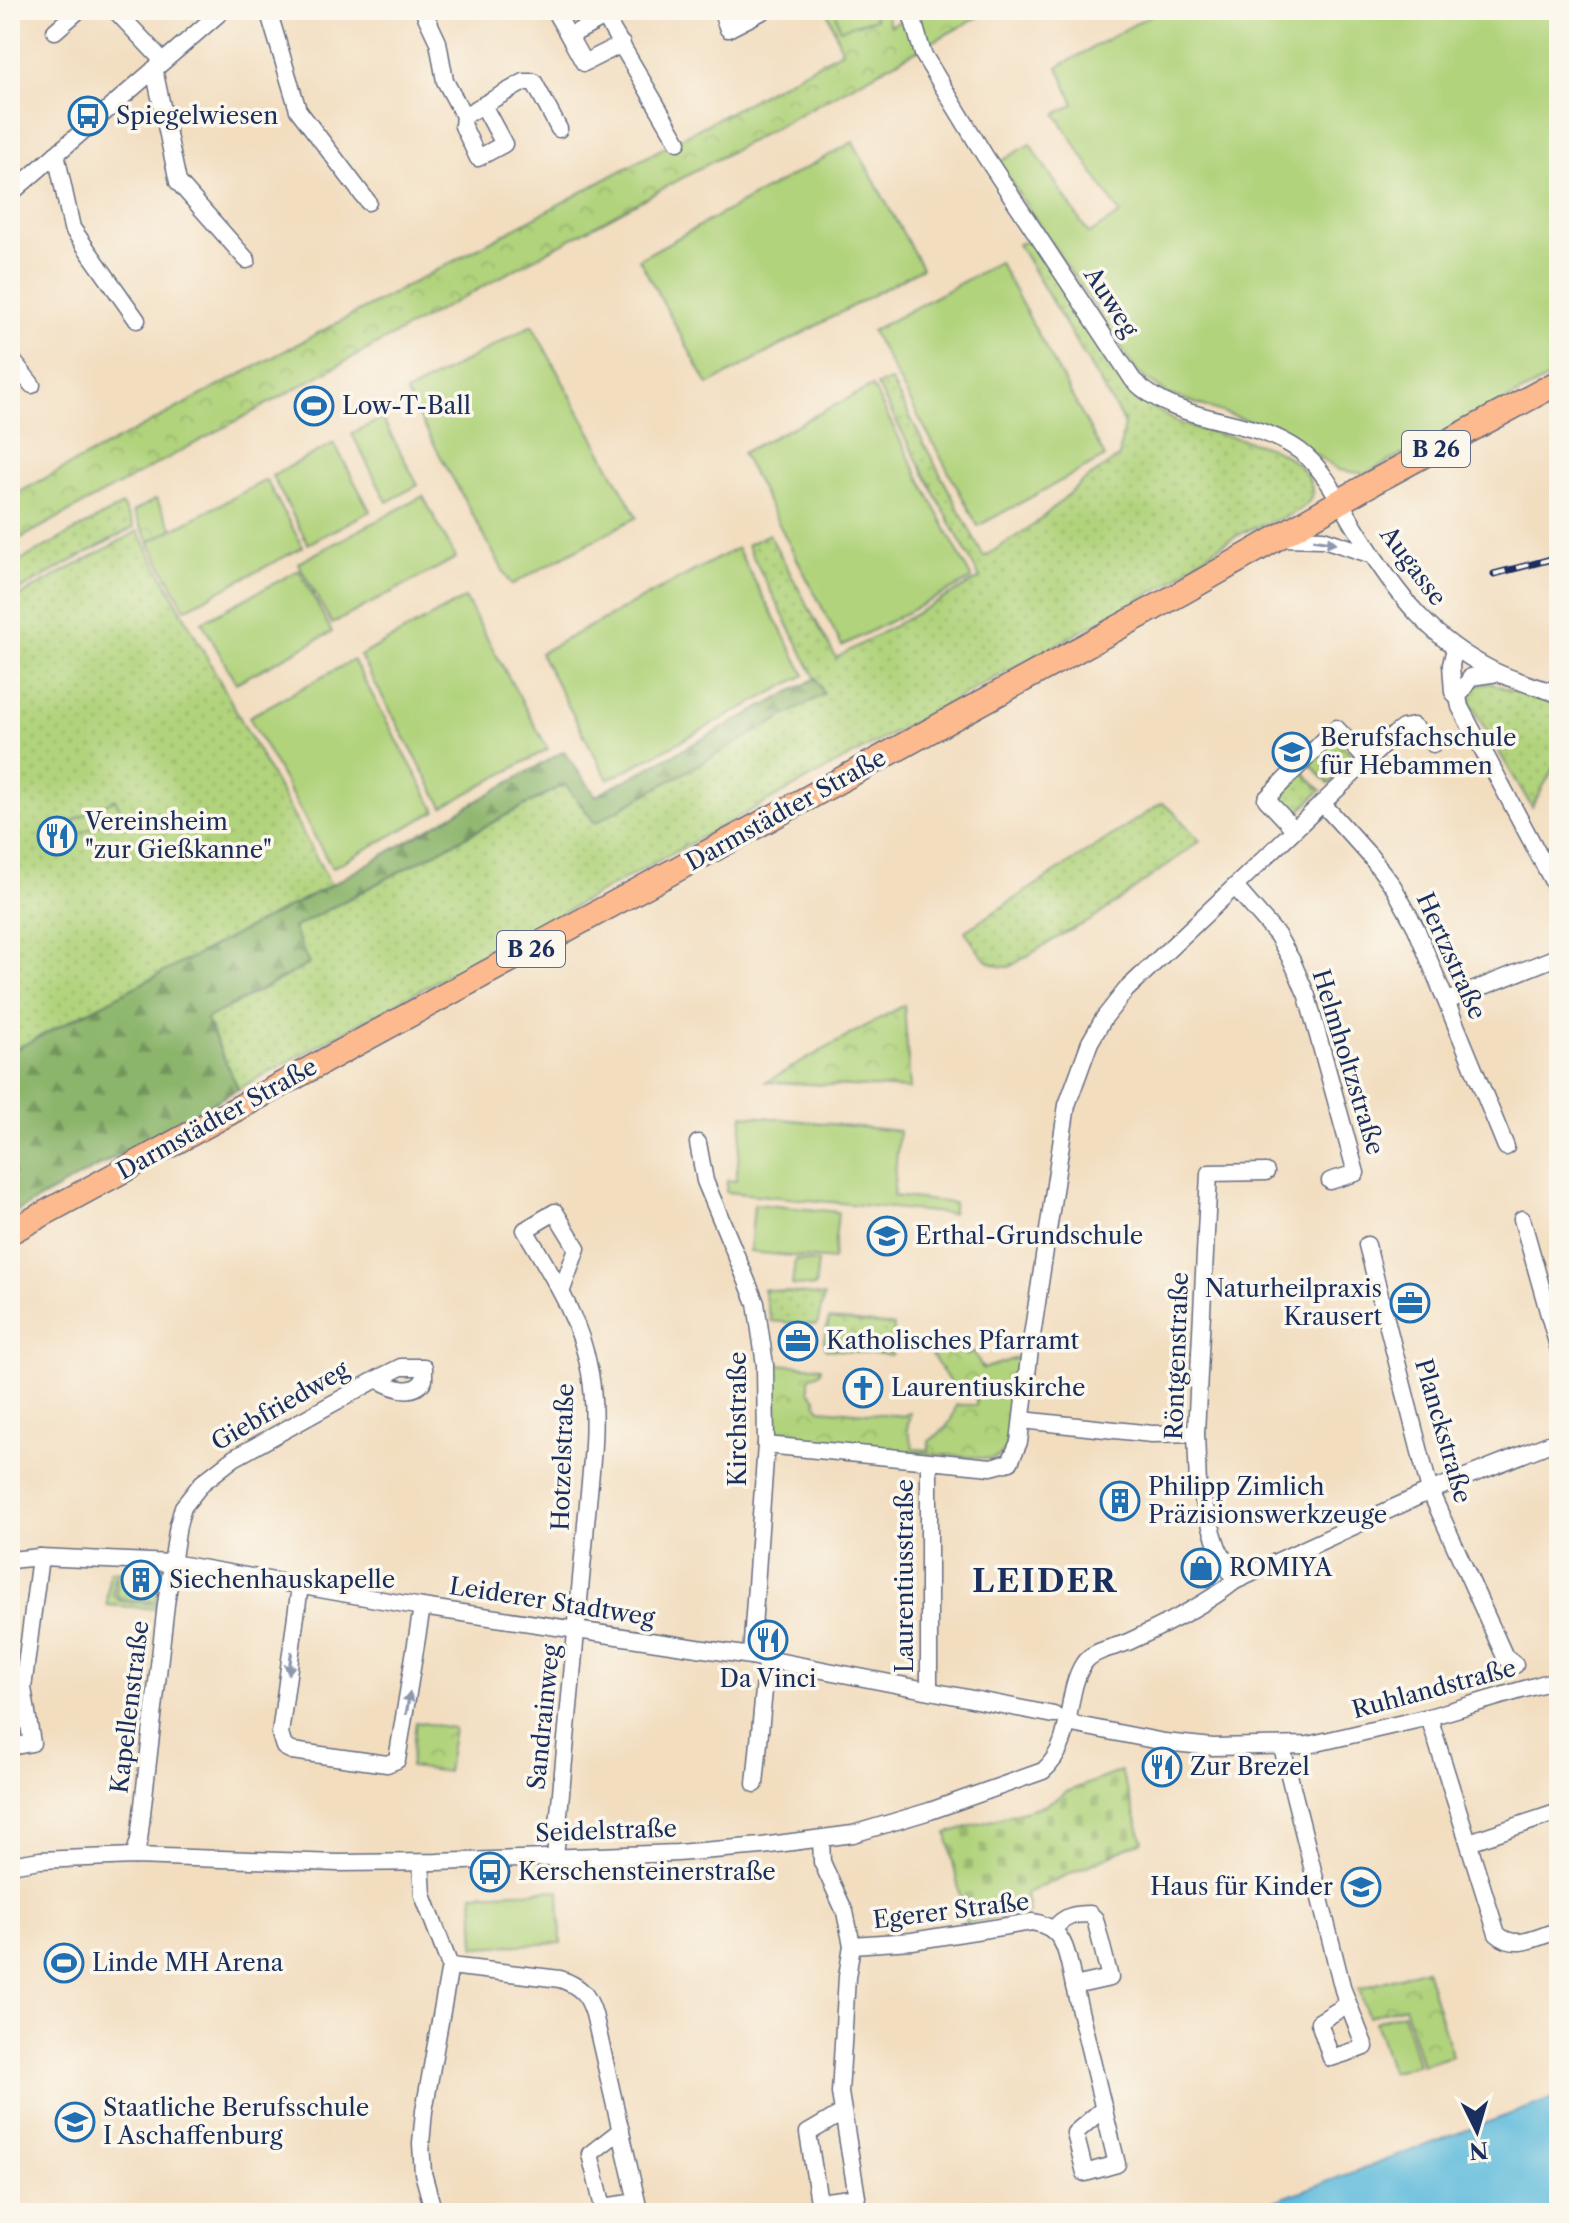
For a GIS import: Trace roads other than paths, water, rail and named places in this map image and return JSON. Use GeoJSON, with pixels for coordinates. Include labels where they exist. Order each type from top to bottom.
{"type":"FeatureCollection","features":[{"type":"Feature","properties":{"kind":"main road","name":"Darmstädter Straße"},"geometry":{"type":"LineString","coordinates":[[10,1232],[1185,591],[1339,501],[1559,382]]}},
{"type":"Feature","properties":{"kind":"street"},"geometry":{"type":"LineString","coordinates":[[55,31],[79,10]]}},
{"type":"Feature","properties":{"kind":"street"},"geometry":{"type":"LineString","coordinates":[[115,10],[144,39],[159,65],[178,182],[247,260]]}},
{"type":"Feature","properties":{"kind":"street"},"geometry":{"type":"LineString","coordinates":[[10,194],[223,10]]}},
{"type":"Feature","properties":{"kind":"street"},"geometry":{"type":"LineString","coordinates":[[268,10],[298,110],[368,202]]}},
{"type":"Feature","properties":{"kind":"street"},"geometry":{"type":"LineString","coordinates":[[423,10],[438,42],[445,81],[464,116],[463,126],[478,158],[504,144],[483,105]]}},
{"type":"Feature","properties":{"kind":"street"},"geometry":{"type":"LineString","coordinates":[[554,10],[584,63],[622,44]]}},
{"type":"Feature","properties":{"kind":"street"},"geometry":{"type":"LineString","coordinates":[[721,10],[728,29],[765,10]]}},
{"type":"Feature","properties":{"kind":"street","name":"Auweg"},"geometry":{"type":"LineString","coordinates":[[910,10],[923,54],[985,156],[1133,380],[1166,405],[1264,434],[1291,446],[1314,464],[1339,501]]}},
{"type":"Feature","properties":{"kind":"street"},"geometry":{"type":"LineString","coordinates":[[569,36],[605,17],[678,142]]}},
{"type":"Feature","properties":{"kind":"street"},"geometry":{"type":"LineString","coordinates":[[464,116],[524,82],[534,82],[559,129]]}},
{"type":"Feature","properties":{"kind":"street"},"geometry":{"type":"LineString","coordinates":[[56,154],[72,228],[137,320]]}},
{"type":"Feature","properties":{"kind":"street"},"geometry":{"type":"LineString","coordinates":[[10,357],[32,385]]}},
{"type":"Feature","properties":{"kind":"street","name":"Augasse"},"geometry":{"type":"LineString","coordinates":[[1339,501],[1375,560],[1417,617],[1455,648],[1498,673],[1559,694]]}},
{"type":"Feature","properties":{"kind":"street"},"geometry":{"type":"LineString","coordinates":[[1277,538],[1323,539],[1375,560]]}},
{"type":"Feature","properties":{"kind":"street"},"geometry":{"type":"LineString","coordinates":[[1455,648],[1451,659],[1453,692],[1559,893]]}},
{"type":"Feature","properties":{"kind":"street"},"geometry":{"type":"LineString","coordinates":[[1458,697],[1471,677],[1498,673]]}},
{"type":"Feature","properties":{"kind":"street"},"geometry":{"type":"LineString","coordinates":[[766,1445],[991,1467],[1010,1462],[1019,1442],[1067,1105],[1090,1042],[1122,994],[1395,734],[1407,727],[1419,730],[1433,744]]}},
{"type":"Feature","properties":{"kind":"street"},"geometry":{"type":"LineString","coordinates":[[1294,829],[1266,799],[1336,728],[1367,760]]}},
{"type":"Feature","properties":{"kind":"street","name":"Hertzstraße"},"geometry":{"type":"LineString","coordinates":[[1322,803],[1393,886],[1416,928],[1506,1147]]}},
{"type":"Feature","properties":{"kind":"street"},"geometry":{"type":"LineString","coordinates":[[1547,868],[1559,853]]}},
{"type":"Feature","properties":{"kind":"street","name":"Helmholtzstraße"},"geometry":{"type":"LineString","coordinates":[[1236,888],[1277,935],[1307,996],[1356,1173],[1330,1181]]}},
{"type":"Feature","properties":{"kind":"street"},"geometry":{"type":"LineString","coordinates":[[1447,1001],[1559,956]]}},
{"type":"Feature","properties":{"kind":"street","name":"Kirchstraße"},"geometry":{"type":"LineString","coordinates":[[698,1143],[705,1181],[756,1303],[765,1365],[766,1445],[755,1784]]}},
{"type":"Feature","properties":{"kind":"street","name":"Röntgenstraße"},"geometry":{"type":"LineString","coordinates":[[1235,1581],[1218,1548],[1198,1486],[1196,1433],[1209,1173],[1266,1172]]}},
{"type":"Feature","properties":{"kind":"street"},"geometry":{"type":"LineString","coordinates":[[1522,1219],[1559,1350]]}},
{"type":"Feature","properties":{"kind":"street","name":"Planckstraße"},"geometry":{"type":"LineString","coordinates":[[1367,1245],[1430,1491],[1505,1657],[1519,1678]]}},
{"type":"Feature","properties":{"kind":"street","name":"Hotzelstraße"},"geometry":{"type":"LineString","coordinates":[[562,1290],[581,1336],[590,1373],[593,1412],[577,1631]]}},
{"type":"Feature","properties":{"kind":"street","name":"Giebfriedweg"},"geometry":{"type":"LineString","coordinates":[[172,1563],[183,1507],[202,1483],[234,1458],[377,1379]]}},
{"type":"Feature","properties":{"kind":"street"},"geometry":{"type":"LineString","coordinates":[[1022,1420],[1152,1434],[1196,1433]]}},
{"type":"Feature","properties":{"kind":"street","name":"Seidelstraße"},"geometry":{"type":"LineString","coordinates":[[10,1865],[40,1860],[134,1856],[421,1863],[677,1853],[821,1840],[881,1826],[1029,1778],[1054,1762],[1063,1718],[1083,1664],[1089,1657],[1154,1628],[1220,1593],[1235,1581],[1430,1491],[1559,1440]]}},
{"type":"Feature","properties":{"kind":"street","name":"Laurentiusstraße"},"geometry":{"type":"LineString","coordinates":[[929,1462],[929,1690]]}},
{"type":"Feature","properties":{"kind":"street"},"geometry":{"type":"LineString","coordinates":[[10,1747],[32,1743],[17,1689],[40,1557]]}},
{"type":"Feature","properties":{"kind":"street","name":"Leiderer Stadtweg"},"geometry":{"type":"LineString","coordinates":[[10,1560],[40,1557],[172,1563],[422,1607],[759,1658],[929,1690],[1164,1742],[1213,1747],[1282,1747],[1321,1742]]}},
{"type":"Feature","properties":{"kind":"street","name":"Kapellenstraße"},"geometry":{"type":"LineString","coordinates":[[134,1856],[139,1840],[172,1563]]}},
{"type":"Feature","properties":{"kind":"street"},"geometry":{"type":"LineString","coordinates":[[300,1586],[280,1734],[284,1747],[292,1751],[387,1764],[397,1760],[422,1607]]}},
{"type":"Feature","properties":{"kind":"street","name":"Sandrainweg"},"geometry":{"type":"LineString","coordinates":[[555,1857],[577,1631]]}},
{"type":"Feature","properties":{"kind":"street","name":"Ruhlandstraße"},"geometry":{"type":"LineString","coordinates":[[1321,1742],[1429,1717],[1519,1678],[1559,1679]]}},
{"type":"Feature","properties":{"kind":"street"},"geometry":{"type":"LineString","coordinates":[[1429,1717],[1497,1934],[1506,1943],[1517,1944],[1559,1930]]}},
{"type":"Feature","properties":{"kind":"street"},"geometry":{"type":"LineString","coordinates":[[1282,1747],[1348,2004]]}},
{"type":"Feature","properties":{"kind":"street"},"geometry":{"type":"LineString","coordinates":[[1469,1842],[1559,1812]]}},
{"type":"Feature","properties":{"kind":"street"},"geometry":{"type":"LineString","coordinates":[[821,1840],[822,1862],[845,1912],[852,1945],[841,2067],[842,2113],[857,2197],[819,2202],[808,2133],[842,2113]]}},
{"type":"Feature","properties":{"kind":"street","name":"Seidelstraße"},"geometry":{"type":"LineString","coordinates":[[10,1876],[100,1858]]}},
{"type":"Feature","properties":{"kind":"street"},"geometry":{"type":"LineString","coordinates":[[421,1863],[423,1895],[450,1966],[421,2144],[423,2173],[434,2213]]}},
{"type":"Feature","properties":{"kind":"street","name":"Egerer Straße"},"geometry":{"type":"LineString","coordinates":[[1054,1929],[1062,1919],[1076,1914],[1090,1914],[1095,1919],[1110,1978],[1074,1986]]}},
{"type":"Feature","properties":{"kind":"street","name":"Egerer Straße"},"geometry":{"type":"LineString","coordinates":[[852,1945],[912,1941],[1020,1923],[1046,1924],[1054,1929],[1061,1940],[1074,1986],[1104,2108]]}},
{"type":"Feature","properties":{"kind":"street"},"geometry":{"type":"LineString","coordinates":[[450,1966],[560,1979],[582,1990],[589,1998],[594,2014],[621,2130],[637,2202],[603,2207],[590,2154],[621,2130]]}},
{"type":"Feature","properties":{"kind":"water"},"geometry":{"type":"Polygon","coordinates":[[[1559,2096],[1559,2213],[1242,2213],[1559,2096]]]}},
{"type":"Feature","properties":{"kind":"railway"},"geometry":{"type":"LineString","coordinates":[[1494,574],[1559,557]]}},
{"type":"Feature","properties":{"kind":"place","name":"Spiegelwiesen"},"geometry":{"type":"Point","coordinates":[88,116]}},
{"type":"Feature","properties":{"kind":"place","name":"Low-T-Ball"},"geometry":{"type":"Point","coordinates":[314,406]}},
{"type":"Feature","properties":{"kind":"place","name":"Berufsfachschule für Hebammen"},"geometry":{"type":"Point","coordinates":[1292,752]}},
{"type":"Feature","properties":{"kind":"place","name":"Vereinsheim \"zur Gießkanne\""},"geometry":{"type":"Point","coordinates":[57,836]}},
{"type":"Feature","properties":{"kind":"place","name":"Erthal-Grundschule"},"geometry":{"type":"Point","coordinates":[887,1236]}},
{"type":"Feature","properties":{"kind":"place","name":"Naturheilpraxis Krausert"},"geometry":{"type":"Point","coordinates":[1410,1303]}},
{"type":"Feature","properties":{"kind":"place","name":"Katholisches Pfarramt"},"geometry":{"type":"Point","coordinates":[798,1341]}},
{"type":"Feature","properties":{"kind":"place","name":"Laurentiuskirche"},"geometry":{"type":"Point","coordinates":[863,1388]}},
{"type":"Feature","properties":{"kind":"place","name":"Philipp Zimlich Präzisionswerkzeuge"},"geometry":{"type":"Point","coordinates":[1120,1501]}},
{"type":"Feature","properties":{"kind":"place","name":"ROMIYA"},"geometry":{"type":"Point","coordinates":[1201,1568]}},
{"type":"Feature","properties":{"kind":"place","name":"Siechenhauskapelle"},"geometry":{"type":"Point","coordinates":[141,1580]}},
{"type":"Feature","properties":{"kind":"place","name":"Da Vinci"},"geometry":{"type":"Point","coordinates":[768,1640]}},
{"type":"Feature","properties":{"kind":"place","name":"Zur Brezel"},"geometry":{"type":"Point","coordinates":[1162,1767]}},
{"type":"Feature","properties":{"kind":"place","name":"Kerschensteinerstraße"},"geometry":{"type":"Point","coordinates":[490,1872]}},
{"type":"Feature","properties":{"kind":"place","name":"Haus für Kinder"},"geometry":{"type":"Point","coordinates":[1361,1887]}},
{"type":"Feature","properties":{"kind":"place","name":"Linde MH Arena"},"geometry":{"type":"Point","coordinates":[64,1963]}},
{"type":"Feature","properties":{"kind":"place","name":"Staatliche Berufsschule I Aschaffenburg"},"geometry":{"type":"Point","coordinates":[75,2122]}},
{"type":"Feature","properties":{"kind":"district","name":"LEIDER"},"geometry":{"type":"Point","coordinates":[1045,1581]}}]}
